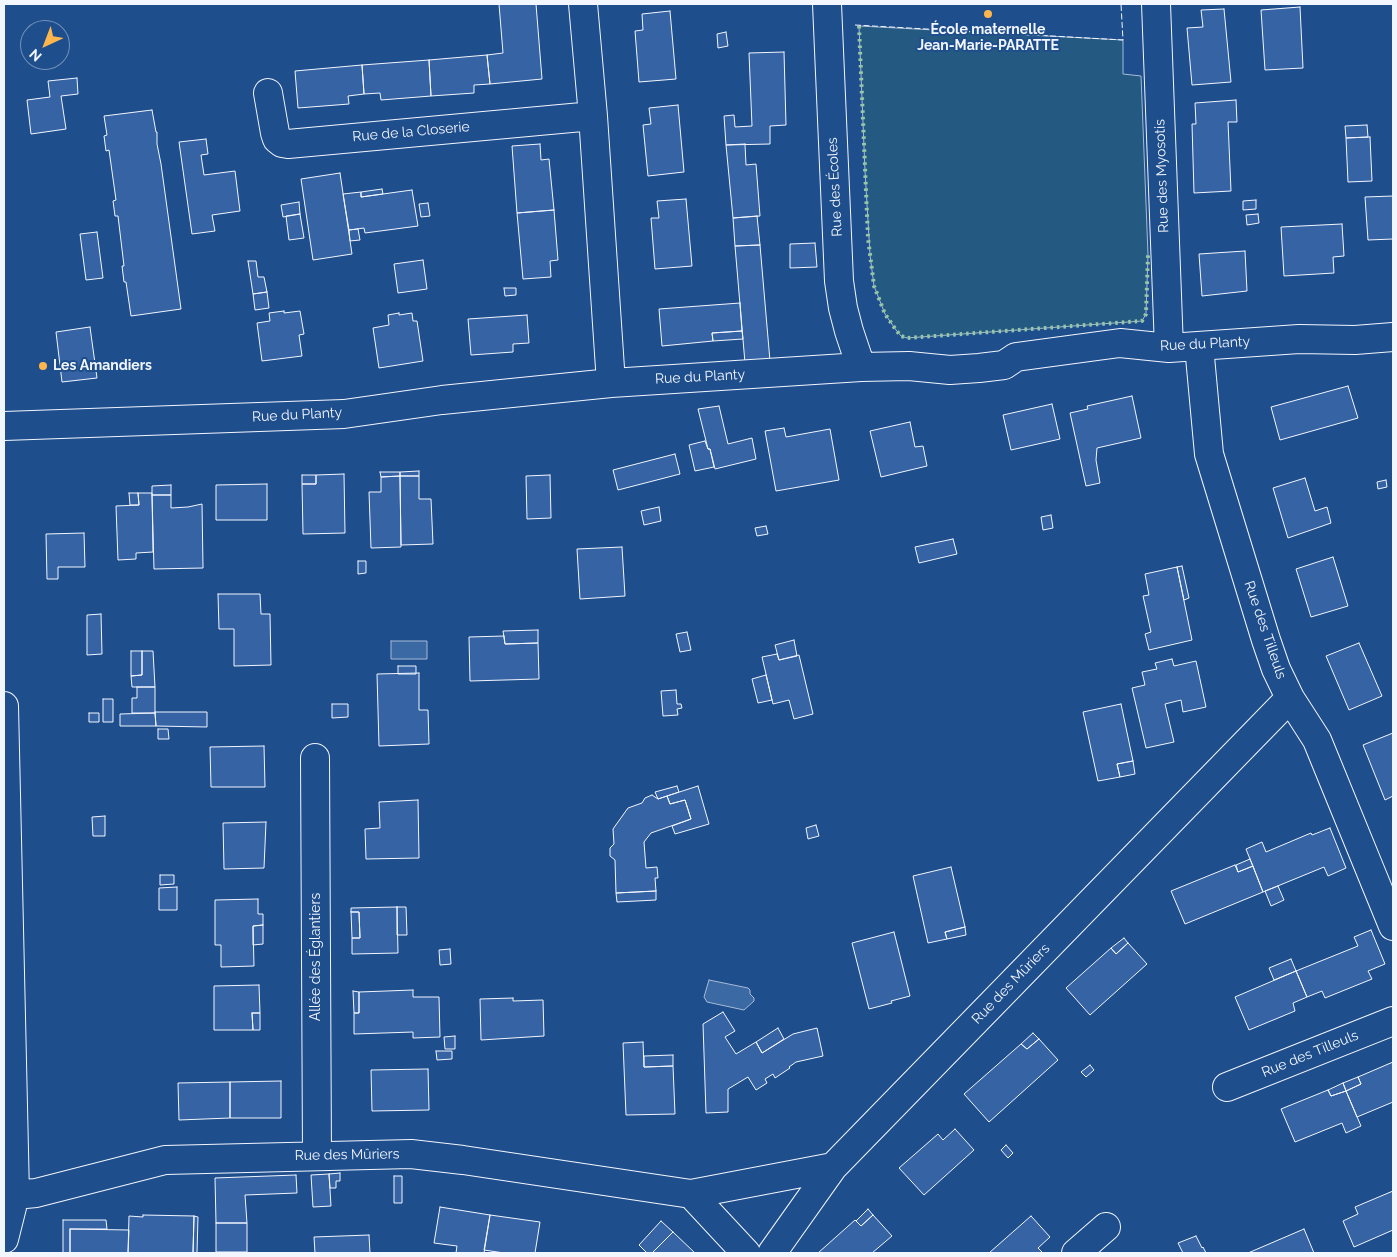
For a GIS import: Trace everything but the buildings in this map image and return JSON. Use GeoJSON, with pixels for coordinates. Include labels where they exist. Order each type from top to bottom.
{"type":"FeatureCollection","features":[{"type":"Feature","properties":{"kind":"street"},"geometry":{"type":"LineString","coordinates":[[583,4],[593,116],[611,383]]}},
{"type":"Feature","properties":{"kind":"street","name":"Rue des Écoles"},"geometry":{"type":"LineString","coordinates":[[827,4],[840,281],[843,308],[861,367]]}},
{"type":"Feature","properties":{"kind":"street","name":"Rue des Myosotis"},"geometry":{"type":"LineString","coordinates":[[1156,4],[1168,348]]}},
{"type":"Feature","properties":{"kind":"street","name":"Rue de la Closerie"},"geometry":{"type":"LineString","coordinates":[[268,93],[275,134],[282,143],[288,144],[593,116]]}},
{"type":"Feature","properties":{"kind":"street","name":"Rue du Planty"},"geometry":{"type":"LineString","coordinates":[[4,426],[344,414],[442,400],[611,383],[861,367],[909,366],[950,370],[979,368],[1004,365],[1016,358],[1114,344],[1168,348],[1299,339],[1355,340],[1393,337]]}},
{"type":"Feature","properties":{"kind":"street","name":"Rue des Tilleuls"},"geometry":{"type":"LineString","coordinates":[[1199,346],[1209,454],[1266,640],[1276,669],[1290,698],[1317,740],[1393,926]]}},
{"type":"Feature","properties":{"kind":"street","name":"Rue des Mûriers"},"geometry":{"type":"LineString","coordinates":[[9,1195],[36,1193],[165,1160],[420,1155],[691,1194],[833,1167],[1290,698]]}},
{"type":"Feature","properties":{"kind":"street"},"geometry":{"type":"LineString","coordinates":[[4,706],[9,1195],[4,1238]]}},
{"type":"Feature","properties":{"kind":"street","name":"Allée des Églantiers"},"geometry":{"type":"LineString","coordinates":[[315,758],[317,1156]]}},
{"type":"Feature","properties":{"kind":"street","name":"Rue des Tilleuls"},"geometry":{"type":"LineString","coordinates":[[1227,1087],[1393,1020]]}},
{"type":"Feature","properties":{"kind":"street"},"geometry":{"type":"LineString","coordinates":[[772,1253],[833,1167]]}},
{"type":"Feature","properties":{"kind":"street"},"geometry":{"type":"LineString","coordinates":[[691,1194],[746,1253]]}},
{"type":"Feature","properties":{"kind":"street"},"geometry":{"type":"LineString","coordinates":[[1076,1253],[1106,1227]]}},
{"type":"Feature","properties":{"kind":"shaded area"},"geometry":{"type":"Polygon","coordinates":[[[859,26],[1123,40],[1123,74],[1141,76],[1148,255],[1146,314],[1142,321],[907,338],[901,336],[885,314],[874,286],[870,255],[865,171],[859,26]]]}},
{"type":"Feature","properties":{"kind":"shaded area"},"geometry":{"type":"Polygon","coordinates":[[[391,641],[427,641],[427,659],[391,659],[391,641]]]}},
{"type":"Feature","properties":{"kind":"shaded area"},"geometry":{"type":"Polygon","coordinates":[[[709,980],[748,988],[754,1001],[744,1010],[707,1002],[704,997],[709,980]]]}},
{"type":"Feature","properties":{"kind":"hedge"},"geometry":{"type":"LineString","coordinates":[[859,26],[868,238],[874,286],[885,314],[901,336],[907,338],[1142,321],[1146,314],[1148,255]]}},
{"type":"Feature","properties":{"kind":"fence"},"geometry":{"type":"LineString","coordinates":[[855,25],[1123,40],[1121,4]]}},
{"type":"Feature","properties":{"kind":"place","name":"École maternelle Jean-Marie-PARATTE"},"geometry":{"type":"Point","coordinates":[988,14]}},
{"type":"Feature","properties":{"kind":"place","name":"Les Amandiers"},"geometry":{"type":"Point","coordinates":[43,366]}}]}
